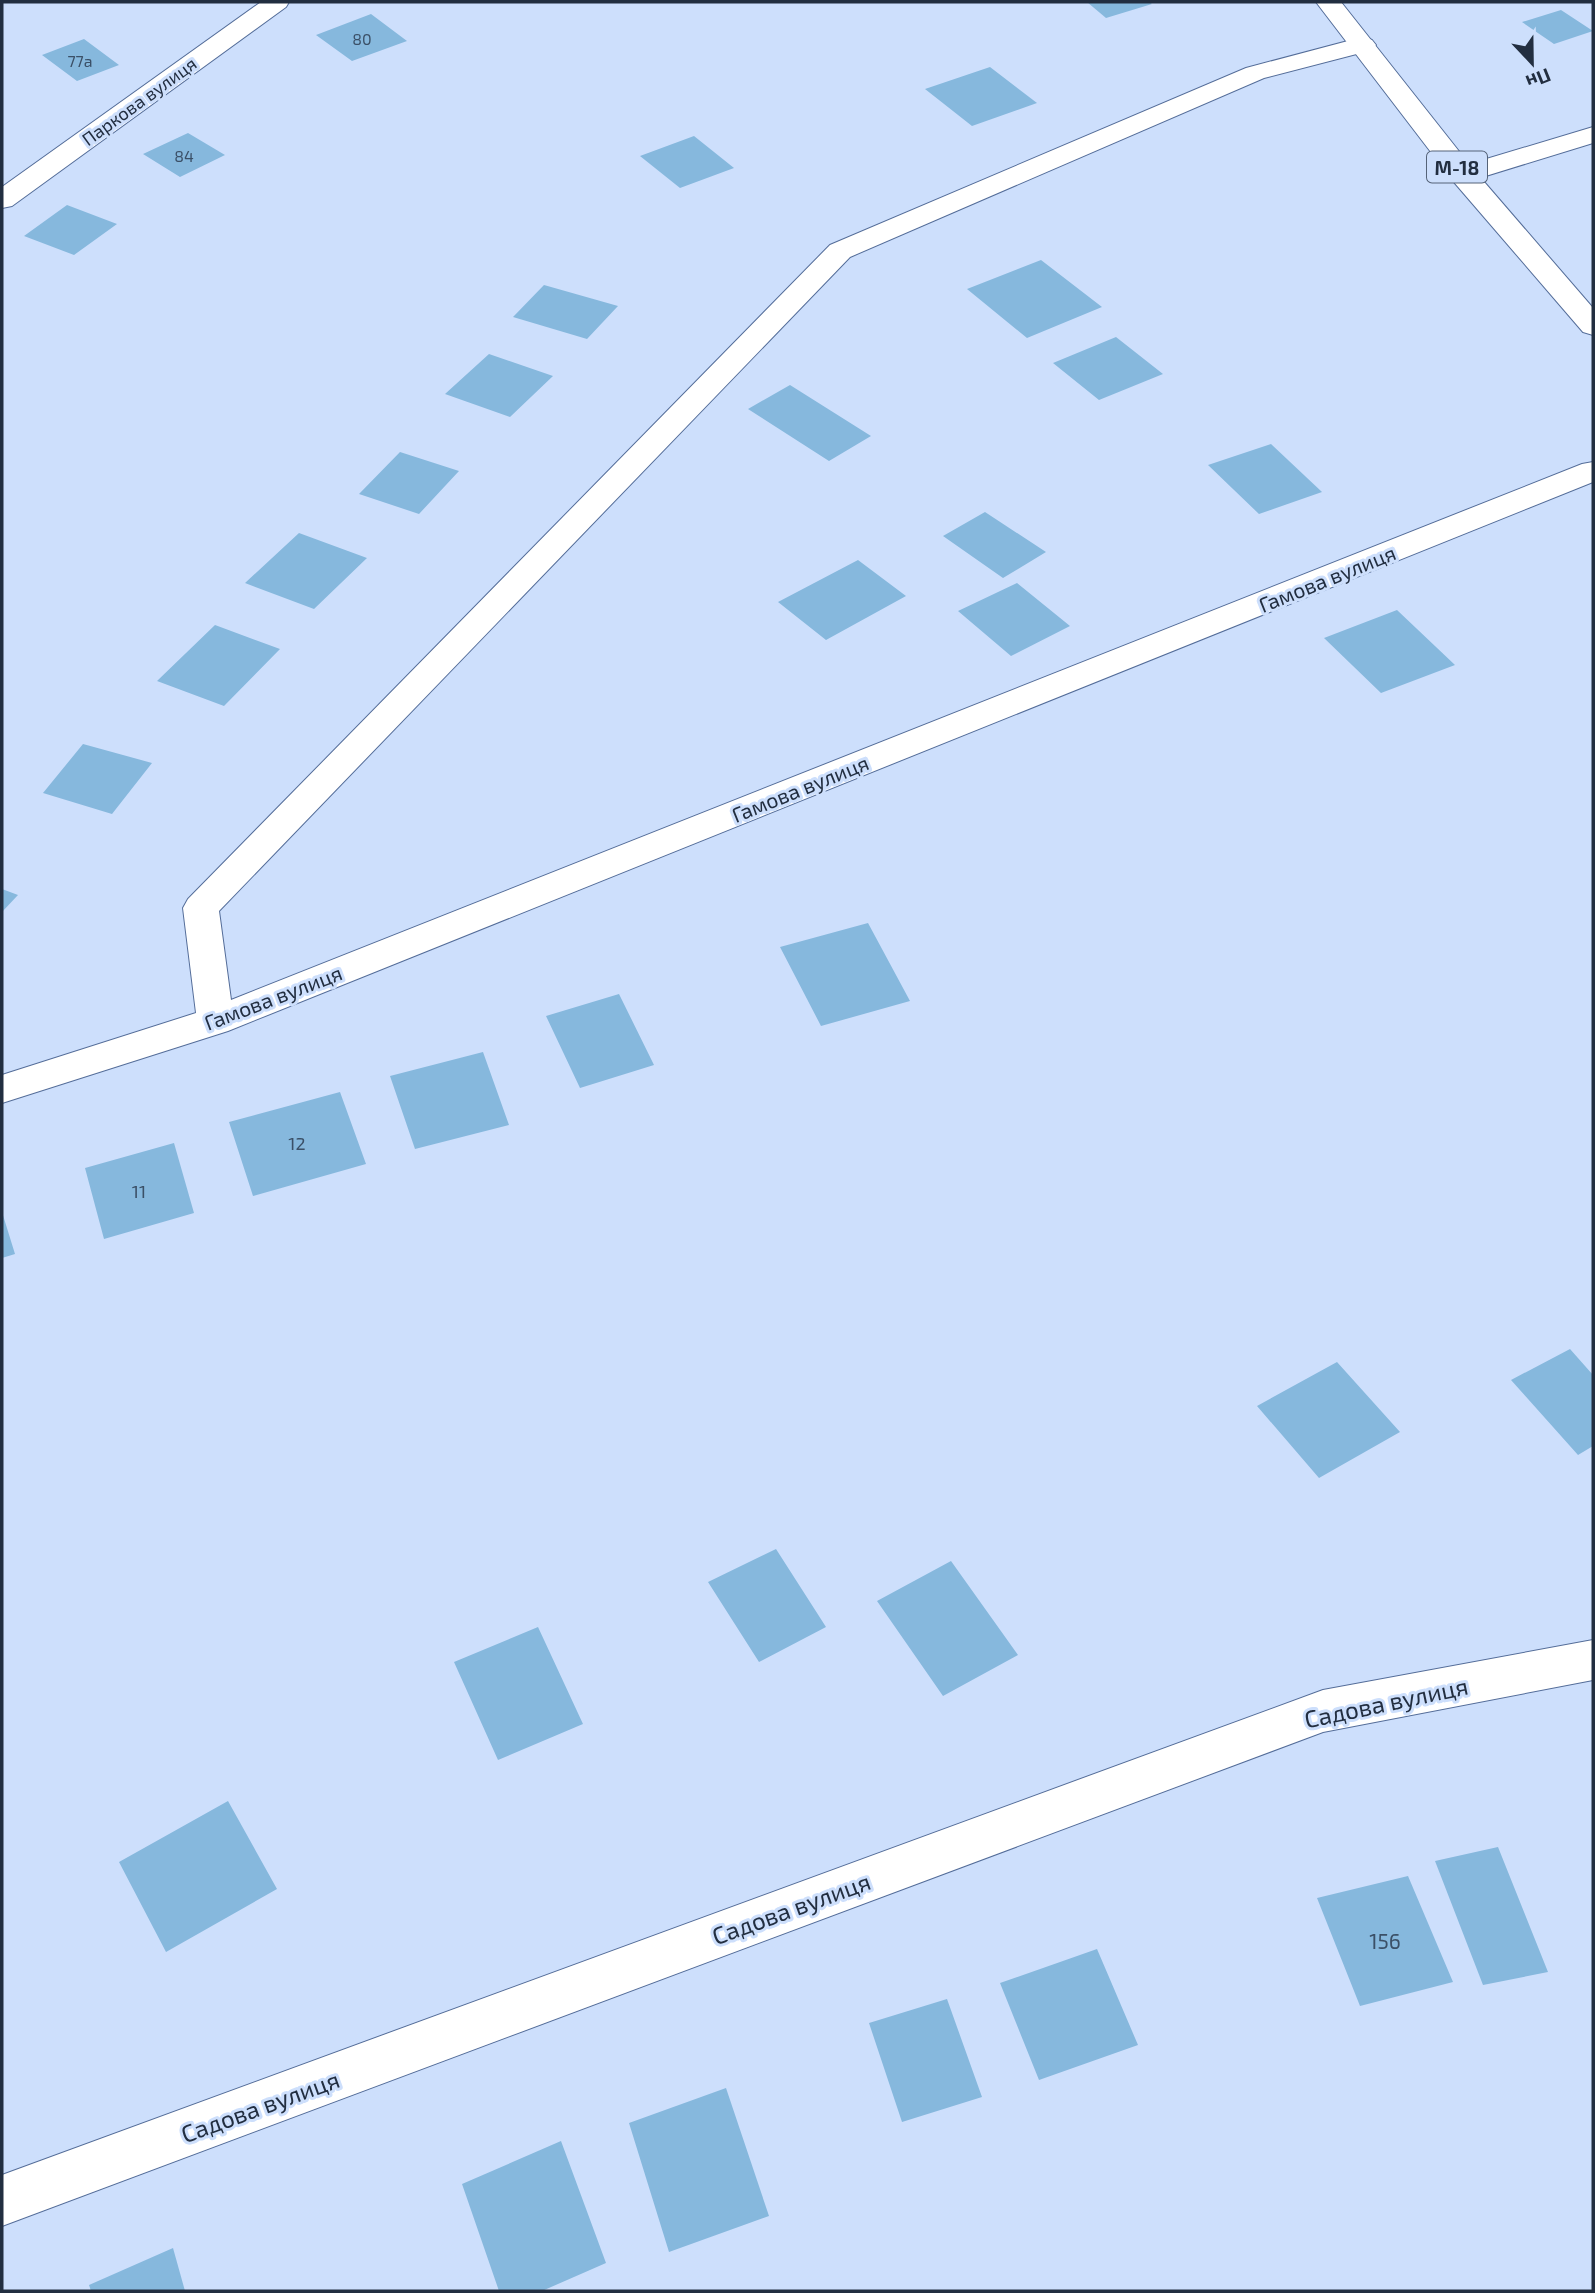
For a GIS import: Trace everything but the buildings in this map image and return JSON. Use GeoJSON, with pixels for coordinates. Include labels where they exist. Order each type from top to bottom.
{"type":"FeatureCollection","features":[{"type":"Feature","properties":{"kind":"main road","name":"Паркова вулиця"},"geometry":{"type":"LineString","coordinates":[[2,200],[277,2]]}},
{"type":"Feature","properties":{"kind":"main road","name":"М-18"},"geometry":{"type":"LineString","coordinates":[[1328,2],[1463,175],[1593,326]]}},
{"type":"Feature","properties":{"kind":"main road"},"geometry":{"type":"LineString","coordinates":[[215,1021],[201,908],[840,251],[1255,73],[1363,45]]}},
{"type":"Feature","properties":{"kind":"main road"},"geometry":{"type":"LineString","coordinates":[[1463,175],[1593,135]]}},
{"type":"Feature","properties":{"kind":"main road","name":"Гамова вулиця"},"geometry":{"type":"LineString","coordinates":[[2,1089],[215,1021],[1593,471]]}},
{"type":"Feature","properties":{"kind":"main road","name":"Садова вулиця"},"geometry":{"type":"LineString","coordinates":[[2,2201],[1322,1711],[1593,1660]]}}]}
